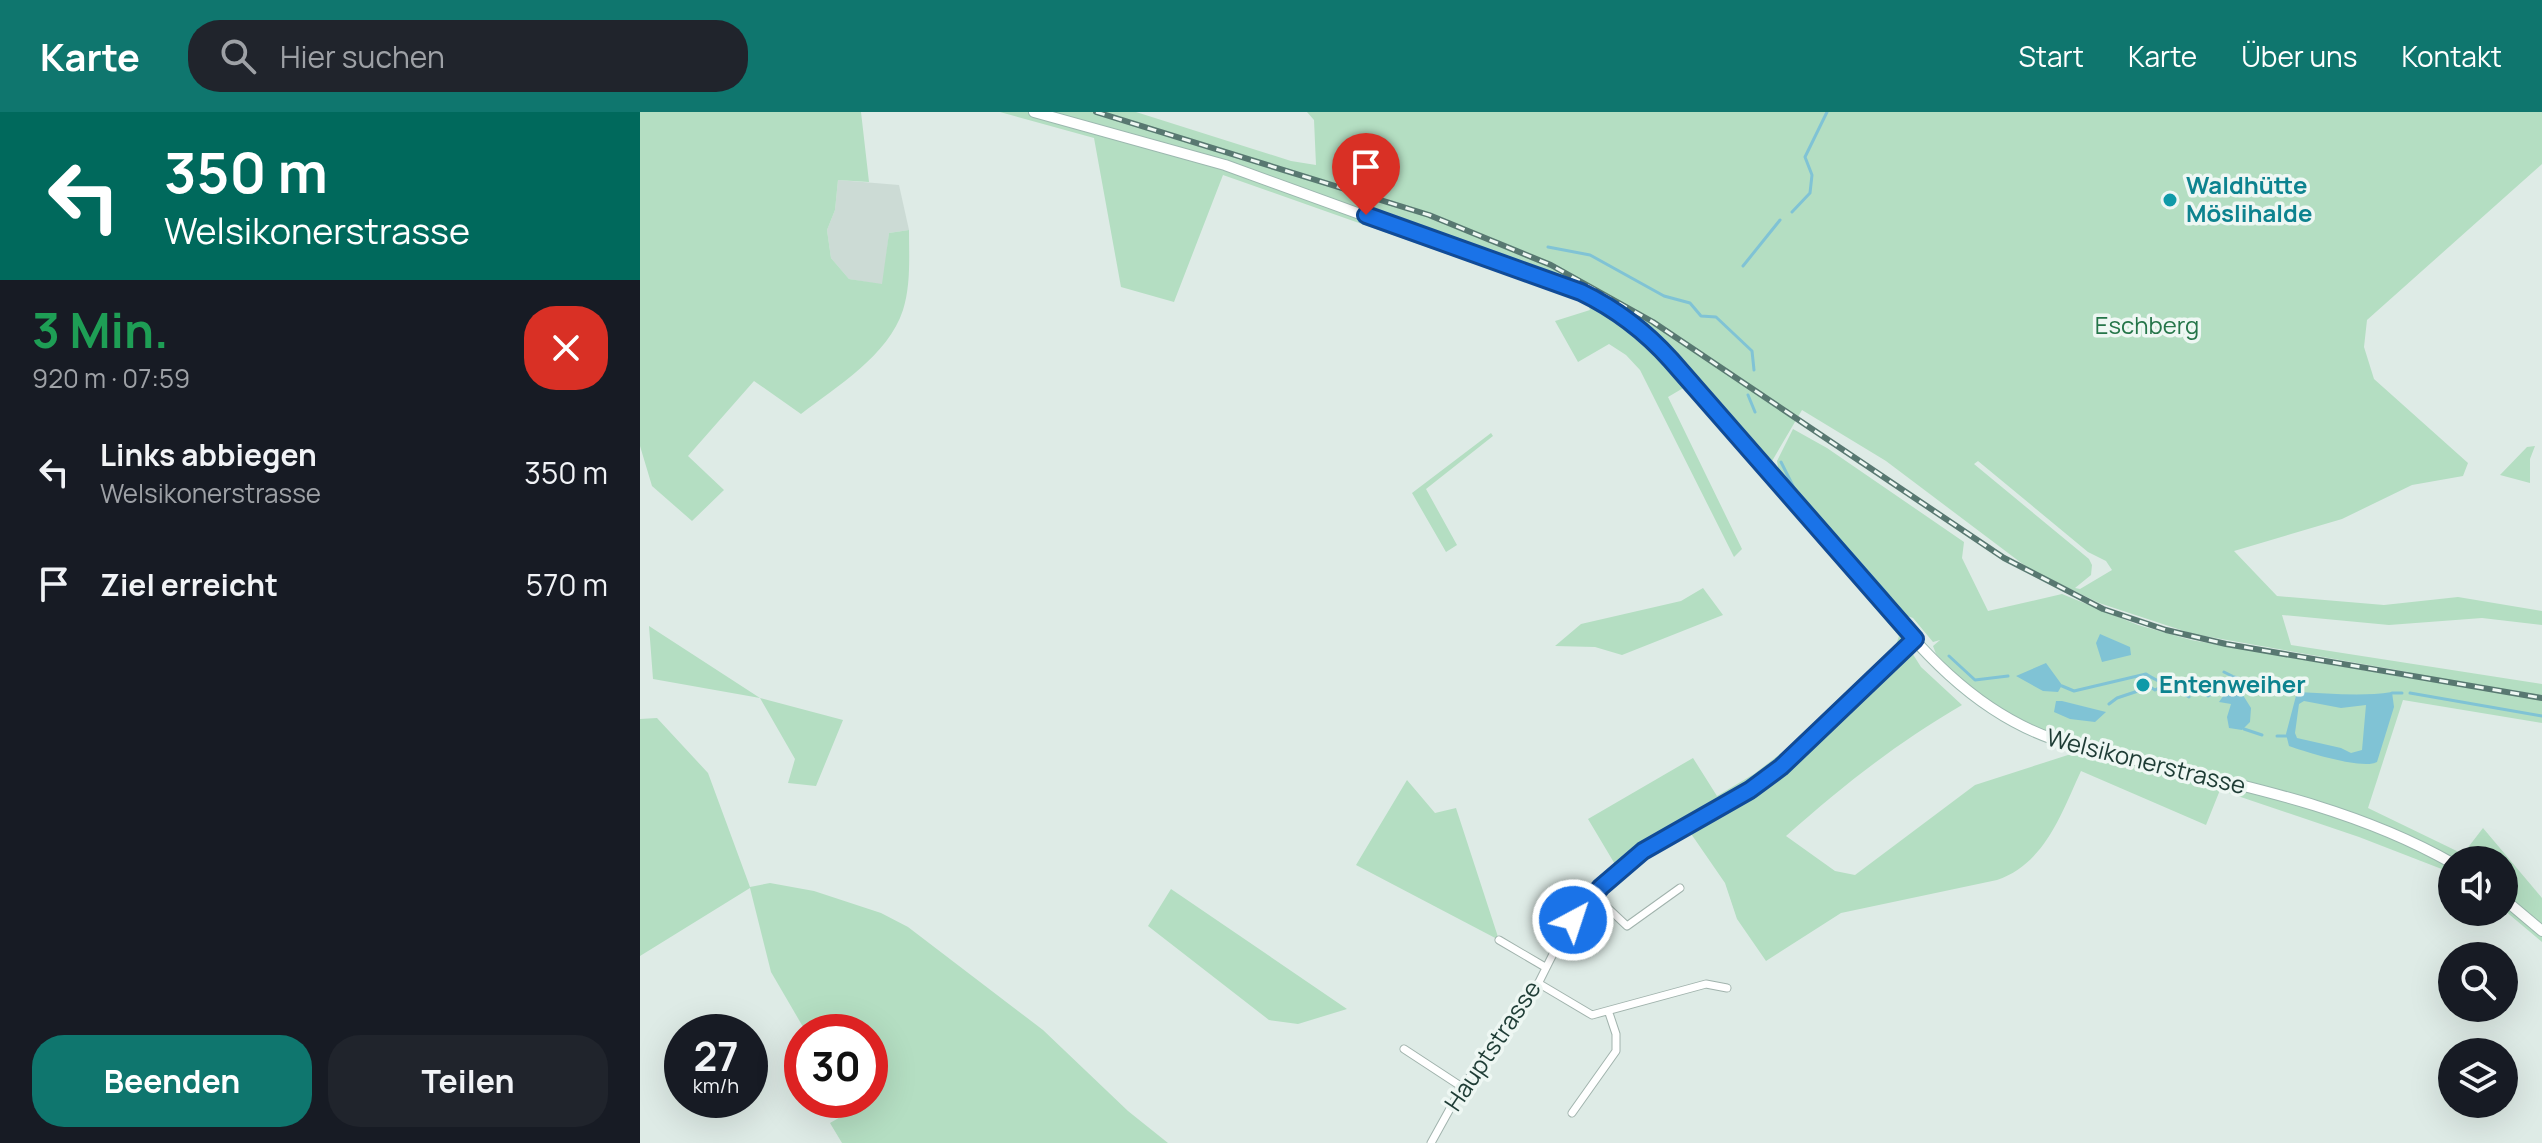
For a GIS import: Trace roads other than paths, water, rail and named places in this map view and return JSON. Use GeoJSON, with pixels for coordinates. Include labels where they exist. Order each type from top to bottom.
{"type":"FeatureCollection","features":[{"type":"Feature","properties":{"kind":"main road","name":"Welsikonerstrasse"},"geometry":{"type":"LineString","coordinates":[[1034,112],[1225,165],[1597,300],[1626,318],[1671,360],[1915,639],[1964,690],[1996,712],[2035,733],[2340,812],[2387,829],[2438,856]]}},
{"type":"Feature","properties":{"kind":"main road"},"geometry":{"type":"LineString","coordinates":[[2518,911],[2542,931]]}},
{"type":"Feature","properties":{"kind":"street","name":"Hauptstrasse"},"geometry":{"type":"LineString","coordinates":[[1431,1143],[1462,1087],[1538,983],[1563,934],[1594,895],[1655,842],[1750,790],[1781,767],[1915,639]]}},
{"type":"Feature","properties":{"kind":"street"},"geometry":{"type":"LineString","coordinates":[[1594,895],[1627,926],[1680,888]]}},
{"type":"Feature","properties":{"kind":"street"},"geometry":{"type":"LineString","coordinates":[[1499,940],[1545,967]]}},
{"type":"Feature","properties":{"kind":"street"},"geometry":{"type":"LineString","coordinates":[[1538,983],[1585,1013],[1609,1013],[1706,984],[1727,988]]}},
{"type":"Feature","properties":{"kind":"street"},"geometry":{"type":"LineString","coordinates":[[1572,1113],[1616,1051],[1617,1040],[1609,1013]]}},
{"type":"Feature","properties":{"kind":"street"},"geometry":{"type":"LineString","coordinates":[[1404,1049],[1462,1087]]}},
{"type":"Feature","properties":{"kind":"water"},"geometry":{"type":"Polygon","coordinates":[[[2100,634],[2130,647],[2131,655],[2102,662],[2096,643],[2100,634]]]}},
{"type":"Feature","properties":{"kind":"water"},"geometry":{"type":"Polygon","coordinates":[[[2046,663],[2062,685],[2058,692],[2043,691],[2016,676],[2046,663]]]}},
{"type":"Feature","properties":{"kind":"water","name":"Entenweiher"},"geometry":{"type":"Polygon","coordinates":[[[2229,688],[2241,692],[2251,708],[2250,722],[2242,730],[2229,728],[2227,717],[2231,704],[2219,702],[2229,688]]]}},
{"type":"Feature","properties":{"kind":"water"},"geometry":{"type":"Polygon","coordinates":[[[2297,692],[2392,692],[2394,707],[2377,762],[2360,764],[2308,752],[2289,746],[2286,734],[2297,692]],[[2304,701],[2299,704],[2297,738],[2351,753],[2362,750],[2366,705],[2341,708],[2304,701]]]}},
{"type":"Feature","properties":{"kind":"water"},"geometry":{"type":"Polygon","coordinates":[[[2056,701],[2106,712],[2095,722],[2070,719],[2054,712],[2056,701]]]}},
{"type":"Feature","properties":{"kind":"waterway"},"geometry":{"type":"LineString","coordinates":[[1792,212],[1810,193],[1812,175],[1805,157],[1827,112]]}},
{"type":"Feature","properties":{"kind":"waterway"},"geometry":{"type":"LineString","coordinates":[[1743,266],[1780,220]]}},
{"type":"Feature","properties":{"kind":"waterway"},"geometry":{"type":"LineString","coordinates":[[1548,247],[1590,255],[1664,296],[1690,303],[1701,316],[1716,317],[1752,351],[1754,370]]}},
{"type":"Feature","properties":{"kind":"waterway"},"geometry":{"type":"LineString","coordinates":[[1748,395],[1755,412]]}},
{"type":"Feature","properties":{"kind":"waterway"},"geometry":{"type":"LineString","coordinates":[[1781,462],[1794,488],[1888,595]]}},
{"type":"Feature","properties":{"kind":"waterway"},"geometry":{"type":"LineString","coordinates":[[1949,656],[1975,680],[2008,676]]}},
{"type":"Feature","properties":{"kind":"waterway"},"geometry":{"type":"LineString","coordinates":[[2224,672],[2232,676]]}},
{"type":"Feature","properties":{"kind":"waterway"},"geometry":{"type":"LineString","coordinates":[[2062,686],[2074,691],[2146,674],[2189,697]]}},
{"type":"Feature","properties":{"kind":"waterway"},"geometry":{"type":"LineString","coordinates":[[2234,677],[2271,689]]}},
{"type":"Feature","properties":{"kind":"waterway"},"geometry":{"type":"LineString","coordinates":[[2208,696],[2219,682]]}},
{"type":"Feature","properties":{"kind":"waterway"},"geometry":{"type":"LineString","coordinates":[[2109,704],[2117,698],[2150,687],[2155,690],[2166,684]]}},
{"type":"Feature","properties":{"kind":"waterway"},"geometry":{"type":"LineString","coordinates":[[2289,687],[2299,691]]}},
{"type":"Feature","properties":{"kind":"waterway"},"geometry":{"type":"LineString","coordinates":[[2392,693],[2402,693]]}},
{"type":"Feature","properties":{"kind":"waterway"},"geometry":{"type":"LineString","coordinates":[[2410,693],[2542,716]]}},
{"type":"Feature","properties":{"kind":"waterway"},"geometry":{"type":"LineString","coordinates":[[2244,729],[2262,735]]}},
{"type":"Feature","properties":{"kind":"waterway"},"geometry":{"type":"LineString","coordinates":[[2277,736],[2287,736]]}},
{"type":"Feature","properties":{"kind":"railway"},"geometry":{"type":"LineString","coordinates":[[1096,112],[1429,215],[1551,265],[1653,322],[2004,558],[2103,609],[2166,630],[2226,644],[2542,698]]}},
{"type":"Feature","properties":{"kind":"place","name":"Waldhütte Möslihalde"},"geometry":{"type":"Point","coordinates":[2170,200]}},
{"type":"Feature","properties":{"kind":"place","name":"Entenweiher"},"geometry":{"type":"Point","coordinates":[2143,685]}},
{"type":"Feature","properties":{"kind":"park label","name":"Eschberg"},"geometry":{"type":"Point","coordinates":[2147,326]}}]}
